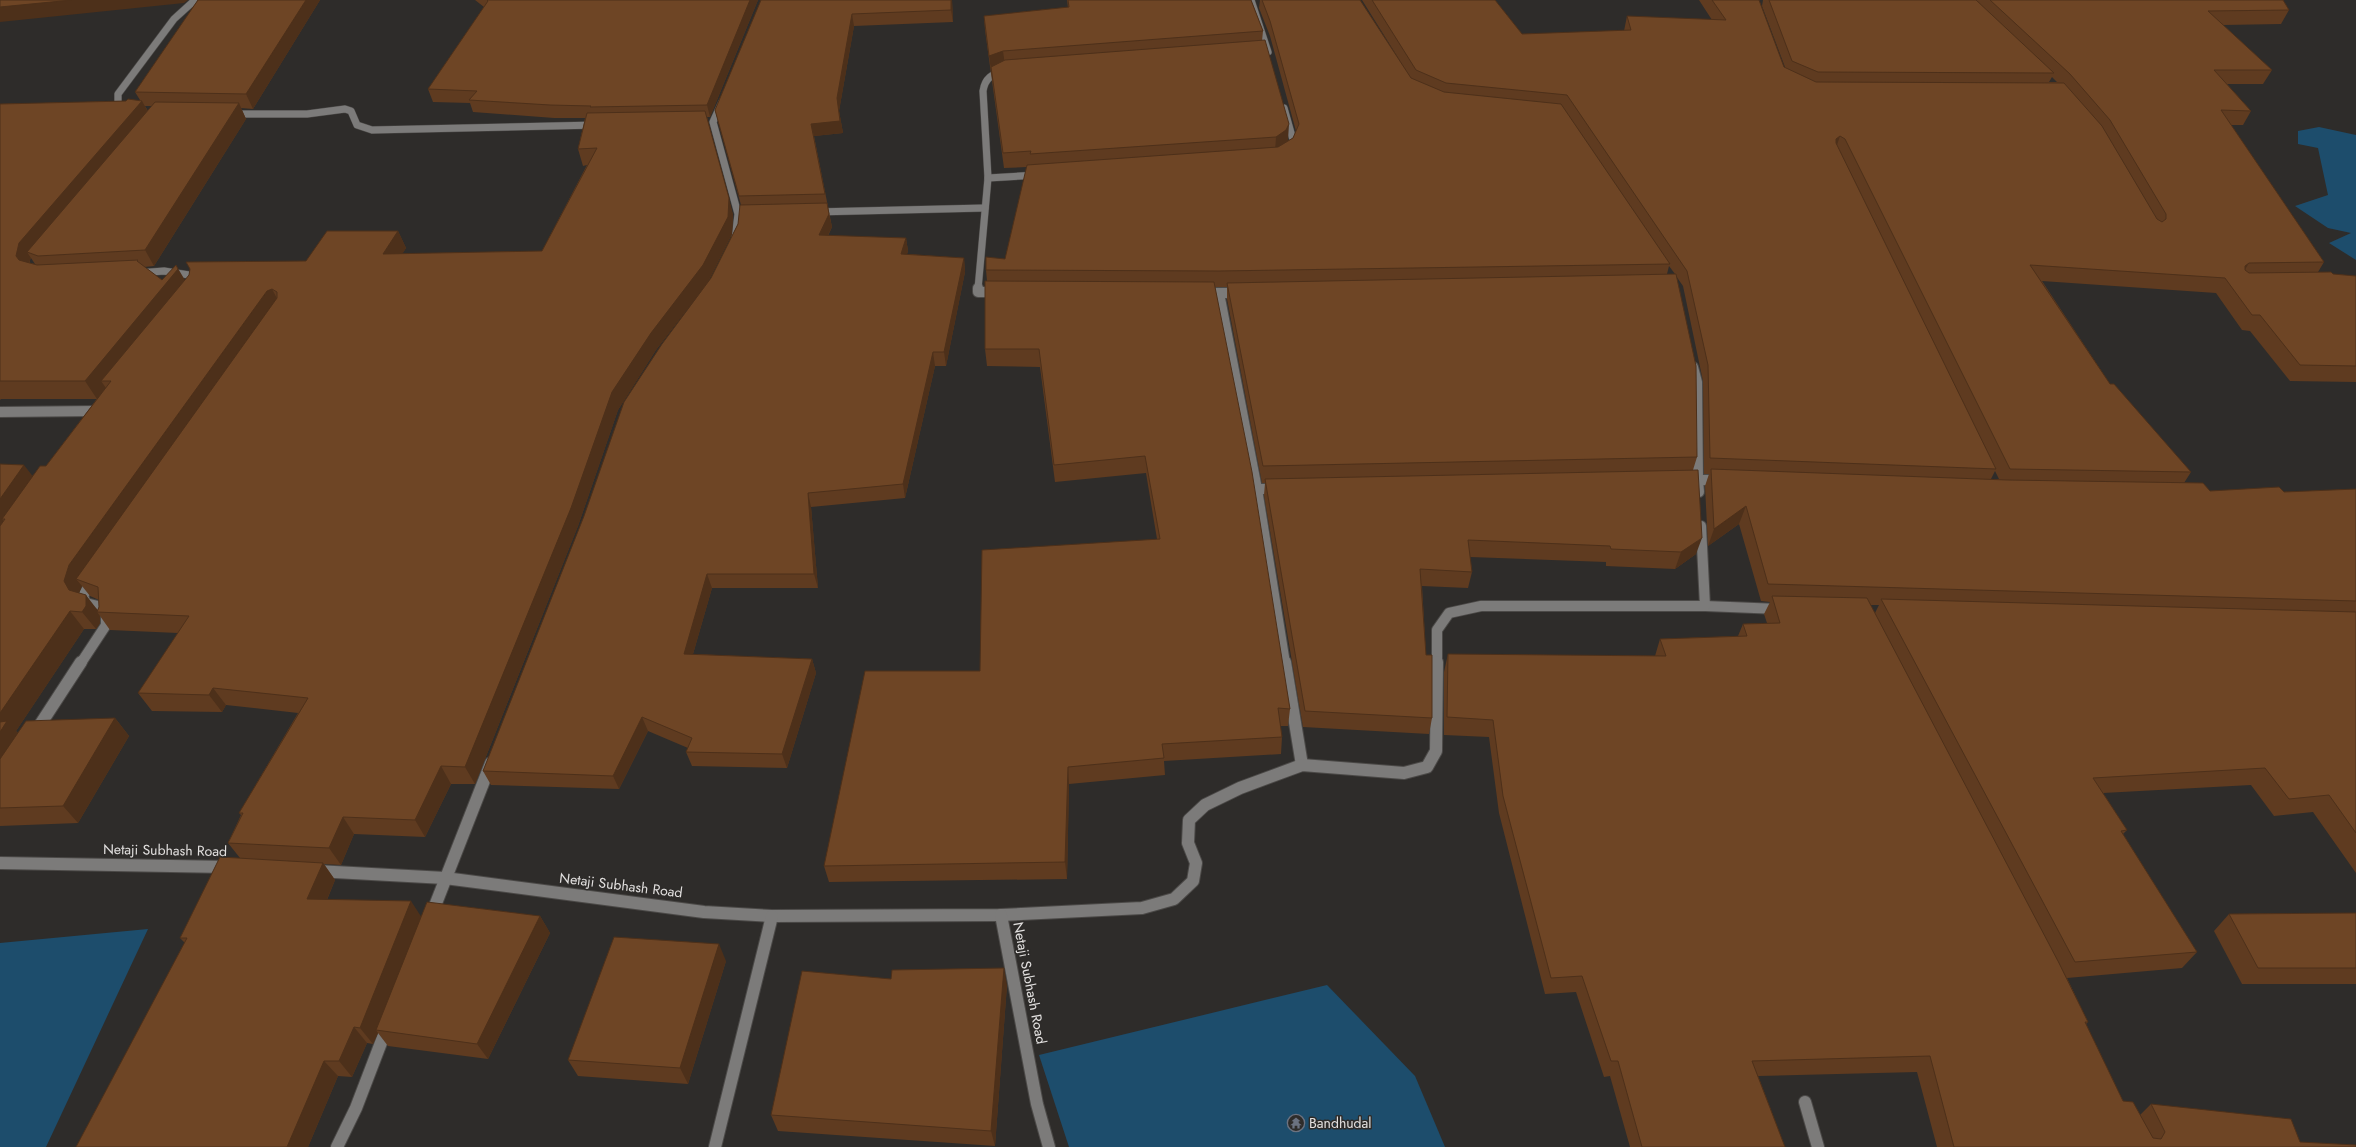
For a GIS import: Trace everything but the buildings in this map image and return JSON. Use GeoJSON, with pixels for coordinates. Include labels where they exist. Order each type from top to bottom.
{"type":"FeatureCollection","features":[{"type":"Feature","properties":{"kind":"street"},"geometry":{"type":"LineString","coordinates":[[138,110],[118,105],[118,94],[174,19],[195,0]]}},
{"type":"Feature","properties":{"kind":"street"},"geometry":{"type":"LineString","coordinates":[[1254,2],[1269,54],[1260,51]]}},
{"type":"Feature","properties":{"kind":"street"},"geometry":{"type":"LineString","coordinates":[[1009,292],[978,292],[988,178],[984,81],[990,74],[1013,70]]}},
{"type":"Feature","properties":{"kind":"street"},"geometry":{"type":"LineString","coordinates":[[725,94],[709,122],[742,214],[737,235],[730,249]]}},
{"type":"Feature","properties":{"kind":"street"},"geometry":{"type":"LineString","coordinates":[[1283,103],[1293,140],[1289,149],[1283,153]]}},
{"type":"Feature","properties":{"kind":"street"},"geometry":{"type":"LineString","coordinates":[[223,114],[307,114],[345,109],[351,111],[352,120],[358,126],[372,130],[602,125]]}},
{"type":"Feature","properties":{"kind":"street"},"geometry":{"type":"LineString","coordinates":[[988,178],[1043,174]]}},
{"type":"Feature","properties":{"kind":"street"},"geometry":{"type":"LineString","coordinates":[[808,212],[985,208]]}},
{"type":"Feature","properties":{"kind":"street"},"geometry":{"type":"LineString","coordinates":[[125,273],[164,271],[189,275],[194,289],[189,295]]}},
{"type":"Feature","properties":{"kind":"street"},"geometry":{"type":"LineString","coordinates":[[1196,293],[1250,293]]}},
{"type":"Feature","properties":{"kind":"street"},"geometry":{"type":"LineString","coordinates":[[1219,293],[1257,489],[1302,765]]}},
{"type":"Feature","properties":{"kind":"street"},"geometry":{"type":"LineString","coordinates":[[1692,360],[1696,382],[1699,503]]}},
{"type":"Feature","properties":{"kind":"street"},"geometry":{"type":"LineString","coordinates":[[0,412],[95,411]]}},
{"type":"Feature","properties":{"kind":"street"},"geometry":{"type":"LineString","coordinates":[[1682,480],[1730,481]]}},
{"type":"Feature","properties":{"kind":"street"},"geometry":{"type":"LineString","coordinates":[[1257,489],[1289,488]]}},
{"type":"Feature","properties":{"kind":"street"},"geometry":{"type":"LineString","coordinates":[[1700,519],[1705,606]]}},
{"type":"Feature","properties":{"kind":"street"},"geometry":{"type":"LineString","coordinates":[[30,741],[106,625],[106,608],[86,603],[83,596],[97,573]]}},
{"type":"Feature","properties":{"kind":"street"},"geometry":{"type":"LineString","coordinates":[[1001,914],[1142,908],[1174,899],[1193,881],[1196,863],[1188,843],[1189,820],[1205,805],[1240,788],[1302,765],[1404,773],[1427,766],[1436,751],[1437,630],[1449,613],[1481,606],[1705,606],[1792,609]]}},
{"type":"Feature","properties":{"kind":"street"},"geometry":{"type":"LineString","coordinates":[[425,930],[495,754]]}},
{"type":"Feature","properties":{"kind":"street","name":"Netaji Subhash Road"},"geometry":{"type":"LineString","coordinates":[[0,863],[242,867]]}},
{"type":"Feature","properties":{"kind":"street","name":"Netaji Subhash Road"},"geometry":{"type":"LineString","coordinates":[[304,870],[446,878],[704,912],[772,916],[1001,914],[1037,1104],[1049,1147]]}},
{"type":"Feature","properties":{"kind":"street"},"geometry":{"type":"LineString","coordinates":[[716,1147],[772,916]]}},
{"type":"Feature","properties":{"kind":"street"},"geometry":{"type":"LineString","coordinates":[[338,1147],[356,1108],[393,1012]]}},
{"type":"Feature","properties":{"kind":"street"},"geometry":{"type":"LineString","coordinates":[[1805,1102],[1818,1147]]}},
{"type":"Feature","properties":{"kind":"water"},"geometry":{"type":"Polygon","coordinates":[[[2319,127],[2356,135],[2356,260],[2329,243],[2351,233],[2328,228],[2295,206],[2328,195],[2318,148],[2298,144],[2298,131],[2319,127]]]}},
{"type":"Feature","properties":{"kind":"water"},"geometry":{"type":"Polygon","coordinates":[[[148,929],[46,1147],[0,1147],[0,943],[148,929]]]}},
{"type":"Feature","properties":{"kind":"water"},"geometry":{"type":"Polygon","coordinates":[[[1327,985],[1415,1076],[1445,1147],[1069,1147],[1039,1055],[1327,985]]]}},
{"type":"Feature","properties":{"kind":"place","name":"Bandhudal"},"geometry":{"type":"Point","coordinates":[1296,1123]}}]}
